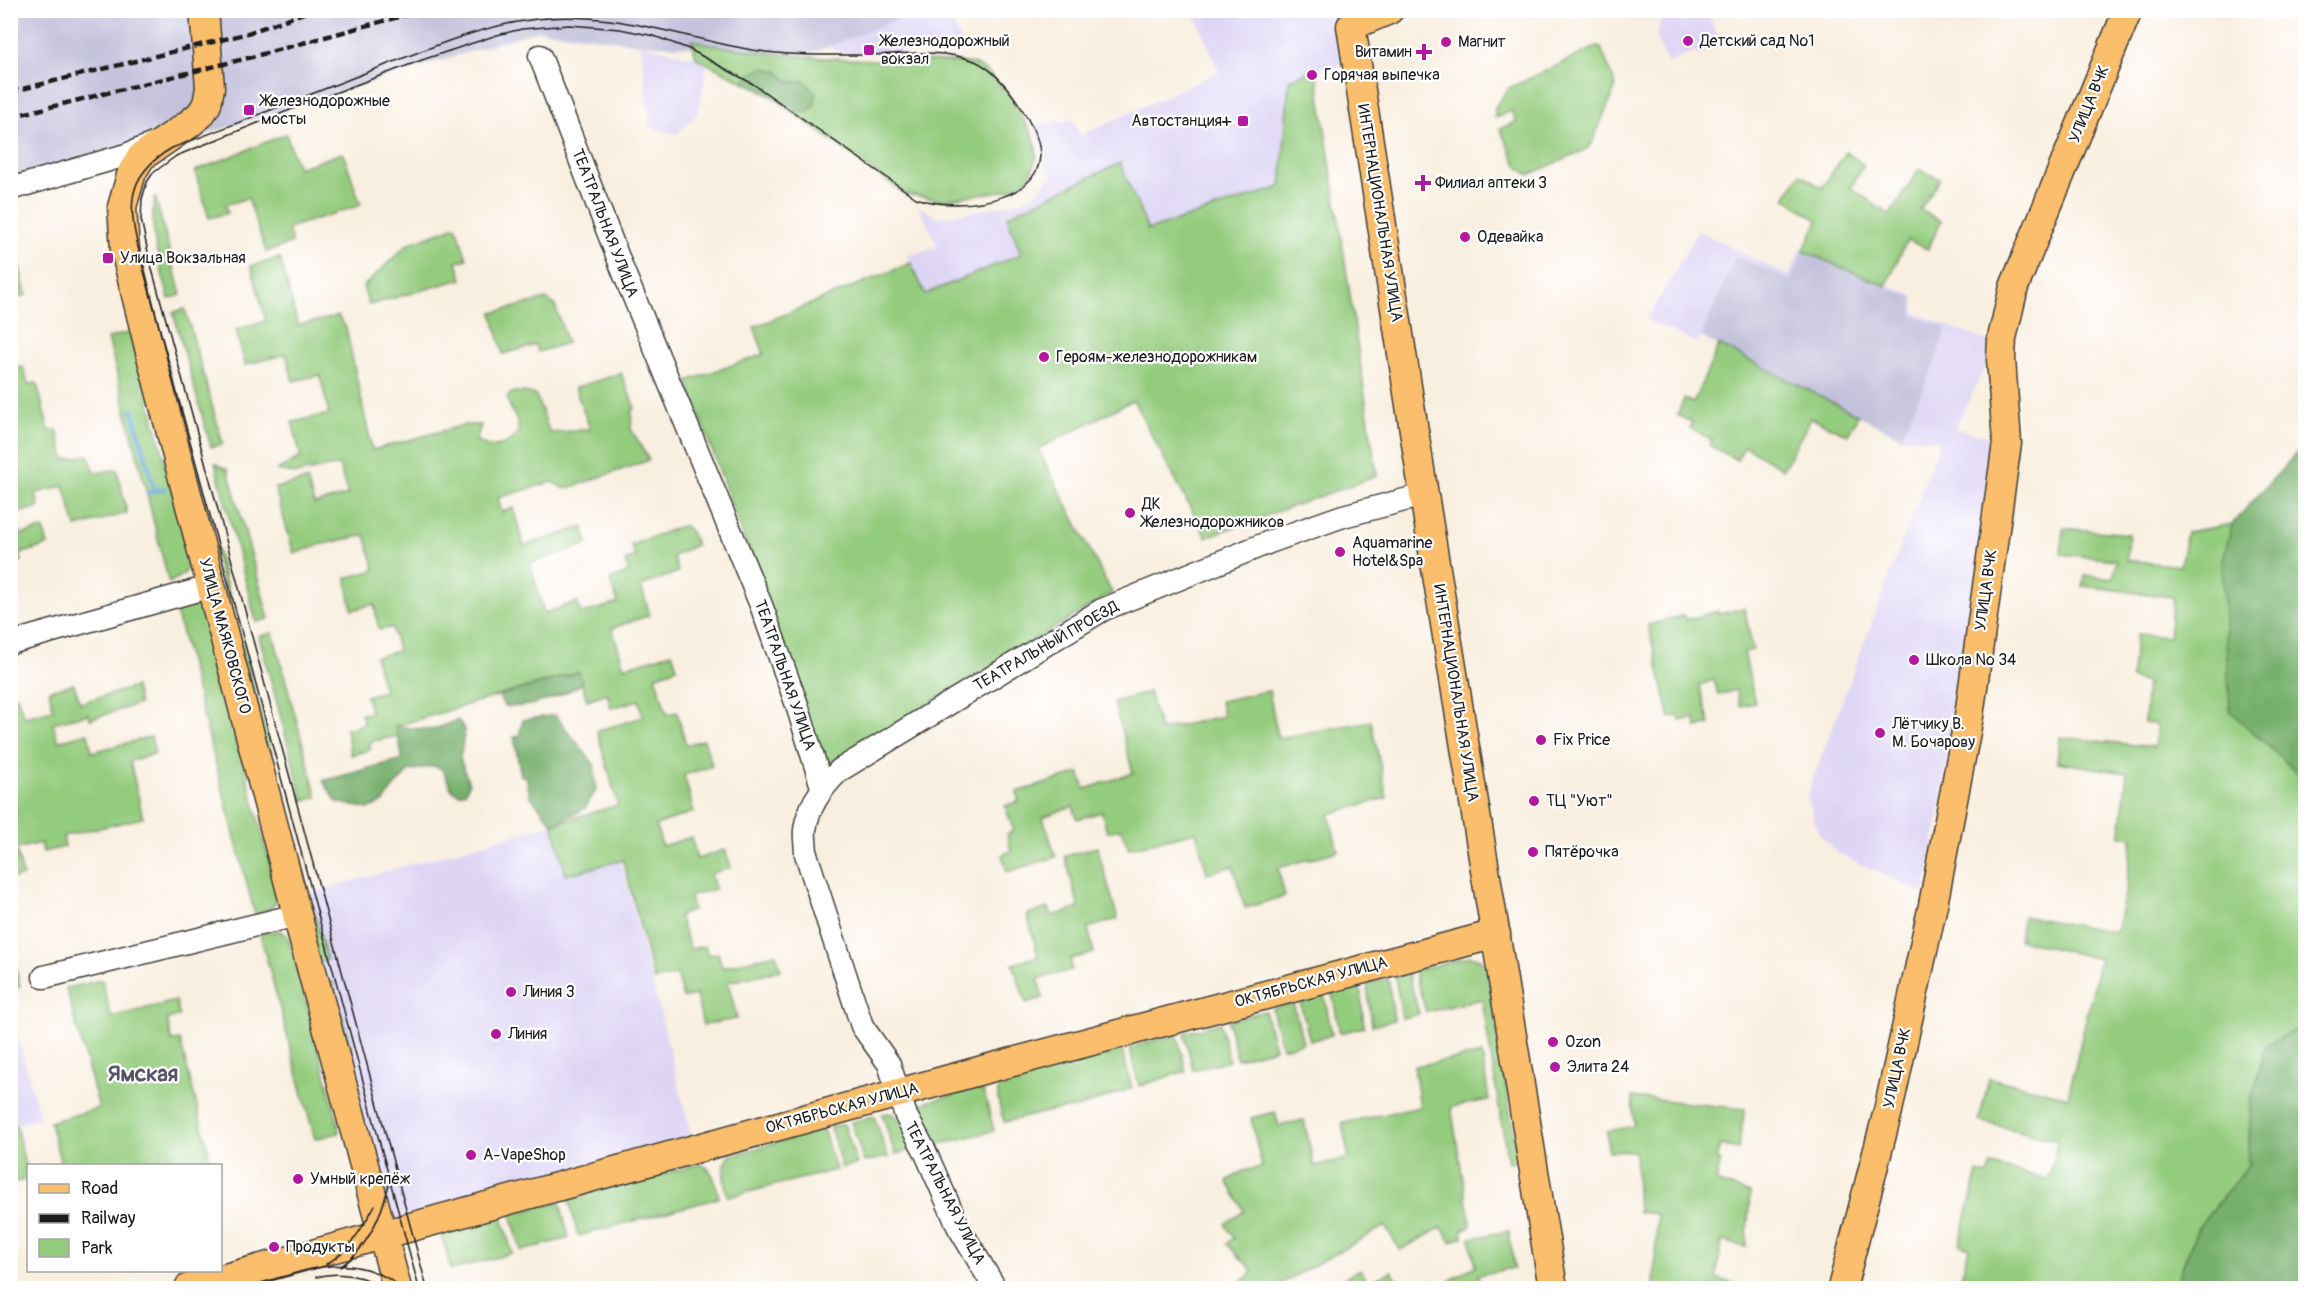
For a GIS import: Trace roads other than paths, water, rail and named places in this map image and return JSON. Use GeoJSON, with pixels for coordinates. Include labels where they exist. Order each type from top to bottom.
{"type":"FeatureCollection","features":[{"type":"Feature","properties":{"kind":"main road","name":"УЛИЦА МАЯКОВСКОГО"},"geometry":{"type":"LineString","coordinates":[[204,10],[205,47],[210,88],[207,104],[201,114],[141,157],[126,187],[122,207],[126,253],[297,915],[398,1288]]}},
{"type":"Feature","properties":{"kind":"main road","name":"ИНТЕРНАЦИОНАЛЬНАЯ УЛИЦА"},"geometry":{"type":"LineString","coordinates":[[1389,10],[1351,26],[1424,495],[1553,1288]]}},
{"type":"Feature","properties":{"kind":"main road","name":"УЛИЦА ВЧК"},"geometry":{"type":"LineString","coordinates":[[1842,1288],[1888,1111],[1933,905],[1970,716],[2007,443],[2001,358],[2007,311],[2014,287],[2128,10]]}},
{"type":"Feature","properties":{"kind":"main road","name":"ОКТЯБРЬСКАЯ УЛИЦА"},"geometry":{"type":"LineString","coordinates":[[189,1288],[710,1143],[898,1094],[1220,1005],[1496,934]]}},
{"type":"Feature","properties":{"kind":"street","name":"ТЕАТРАЛЬНАЯ УЛИЦА"},"geometry":{"type":"LineString","coordinates":[[540,56],[624,273],[761,605],[797,705],[822,787],[805,831],[806,854],[862,1026],[889,1064],[906,1116],[924,1149],[958,1226],[995,1288]]}},
{"type":"Feature","properties":{"kind":"street"},"geometry":{"type":"LineString","coordinates":[[10,189],[126,155],[172,136]]}},
{"type":"Feature","properties":{"kind":"street"},"geometry":{"type":"LineString","coordinates":[[81,169],[99,171],[126,187]]}},
{"type":"Feature","properties":{"kind":"street","name":"ТЕАТРАЛЬНЫЙ ПРОЕЗД"},"geometry":{"type":"LineString","coordinates":[[822,787],[840,770],[1102,610],[1272,541],[1343,516],[1424,495]]}},
{"type":"Feature","properties":{"kind":"street"},"geometry":{"type":"LineString","coordinates":[[10,643],[212,586]]}},
{"type":"Feature","properties":{"kind":"street"},"geometry":{"type":"LineString","coordinates":[[44,977],[297,915]]}},
{"type":"Feature","properties":{"kind":"waterway"},"geometry":{"type":"LineString","coordinates":[[132,410],[155,491],[148,493]]}},
{"type":"Feature","properties":{"kind":"waterway"},"geometry":{"type":"LineString","coordinates":[[155,491],[164,489]]}},
{"type":"Feature","properties":{"kind":"tram line"},"geometry":{"type":"LineString","coordinates":[[419,1288],[141,260],[132,210],[137,183],[144,171],[172,148],[415,53],[491,28],[530,20],[558,17],[614,21],[752,50],[780,53],[807,55],[932,53],[972,60],[991,71],[1016,99],[1033,129],[1040,153],[1036,172],[1023,186],[1004,196],[982,202],[935,203],[916,198],[753,84],[689,49],[654,36],[620,29],[569,25],[522,29],[422,60],[176,156],[153,173],[147,182],[142,199],[141,219],[150,262],[427,1288]]}},
{"type":"Feature","properties":{"kind":"tram line"},"geometry":{"type":"LineString","coordinates":[[340,1267],[350,1260],[366,1241],[378,1219],[389,1184]]}},
{"type":"Feature","properties":{"kind":"tram line"},"geometry":{"type":"LineString","coordinates":[[326,1264],[348,1246],[375,1205]]}},
{"type":"Feature","properties":{"kind":"tram line"},"geometry":{"type":"LineString","coordinates":[[243,1288],[305,1271],[343,1265],[363,1268],[382,1275],[402,1288]]}},
{"type":"Feature","properties":{"kind":"tram line"},"geometry":{"type":"LineString","coordinates":[[316,1277],[334,1274],[352,1276],[387,1288]]}},
{"type":"Feature","properties":{"kind":"railway"},"geometry":{"type":"LineString","coordinates":[[10,92],[245,34],[312,10]]}},
{"type":"Feature","properties":{"kind":"railway"},"geometry":{"type":"LineString","coordinates":[[10,117],[248,58],[424,10]]}},
{"type":"Feature","properties":{"kind":"place","name":"Детский сад №1"},"geometry":{"type":"Point","coordinates":[1688,41]}},
{"type":"Feature","properties":{"kind":"place","name":"Магнит"},"geometry":{"type":"Point","coordinates":[1446,42]}},
{"type":"Feature","properties":{"kind":"place","name":"Железнодорожный вокзал"},"geometry":{"type":"Point","coordinates":[869,50]}},
{"type":"Feature","properties":{"kind":"place","name":"Витамин"},"geometry":{"type":"Point","coordinates":[1424,52]}},
{"type":"Feature","properties":{"kind":"place","name":"Горячая выпечка"},"geometry":{"type":"Point","coordinates":[1312,75]}},
{"type":"Feature","properties":{"kind":"place","name":"Железнодорожные мосты"},"geometry":{"type":"Point","coordinates":[249,110]}},
{"type":"Feature","properties":{"kind":"place","name":"Автостанция+"},"geometry":{"type":"Point","coordinates":[1243,121]}},
{"type":"Feature","properties":{"kind":"place","name":"Филиал аптеки 3"},"geometry":{"type":"Point","coordinates":[1423,183]}},
{"type":"Feature","properties":{"kind":"place","name":"Одевайка"},"geometry":{"type":"Point","coordinates":[1465,237]}},
{"type":"Feature","properties":{"kind":"place","name":"Улица Вокзальная"},"geometry":{"type":"Point","coordinates":[108,258]}},
{"type":"Feature","properties":{"kind":"place","name":"Героям-железнодорожникам"},"geometry":{"type":"Point","coordinates":[1044,357]}},
{"type":"Feature","properties":{"kind":"place","name":"ДК Железнодорожников"},"geometry":{"type":"Point","coordinates":[1130,513]}},
{"type":"Feature","properties":{"kind":"place","name":"Aquamarine Hotel&Spa"},"geometry":{"type":"Point","coordinates":[1340,552]}},
{"type":"Feature","properties":{"kind":"place","name":"Школа № 34"},"geometry":{"type":"Point","coordinates":[1914,660]}},
{"type":"Feature","properties":{"kind":"place","name":"Лётчику В. М. Бочарову"},"geometry":{"type":"Point","coordinates":[1880,733]}},
{"type":"Feature","properties":{"kind":"place","name":"Fix Price"},"geometry":{"type":"Point","coordinates":[1541,740]}},
{"type":"Feature","properties":{"kind":"place","name":"ТЦ \"Уют\""},"geometry":{"type":"Point","coordinates":[1534,801]}},
{"type":"Feature","properties":{"kind":"place","name":"Пятёрочка"},"geometry":{"type":"Point","coordinates":[1533,852]}},
{"type":"Feature","properties":{"kind":"place","name":"Линия 3"},"geometry":{"type":"Point","coordinates":[511,992]}},
{"type":"Feature","properties":{"kind":"place","name":"Линия"},"geometry":{"type":"Point","coordinates":[496,1034]}},
{"type":"Feature","properties":{"kind":"place","name":"Ozon"},"geometry":{"type":"Point","coordinates":[1553,1042]}},
{"type":"Feature","properties":{"kind":"place","name":"Элита 24"},"geometry":{"type":"Point","coordinates":[1555,1067]}},
{"type":"Feature","properties":{"kind":"place","name":"A-VapeShop"},"geometry":{"type":"Point","coordinates":[471,1155]}},
{"type":"Feature","properties":{"kind":"place","name":"Умный крепёж"},"geometry":{"type":"Point","coordinates":[298,1179]}},
{"type":"Feature","properties":{"kind":"place","name":"Продукты"},"geometry":{"type":"Point","coordinates":[274,1247]}},
{"type":"Feature","properties":{"kind":"district","name":"Ямская"},"geometry":{"type":"Point","coordinates":[143,1074]}}]}
